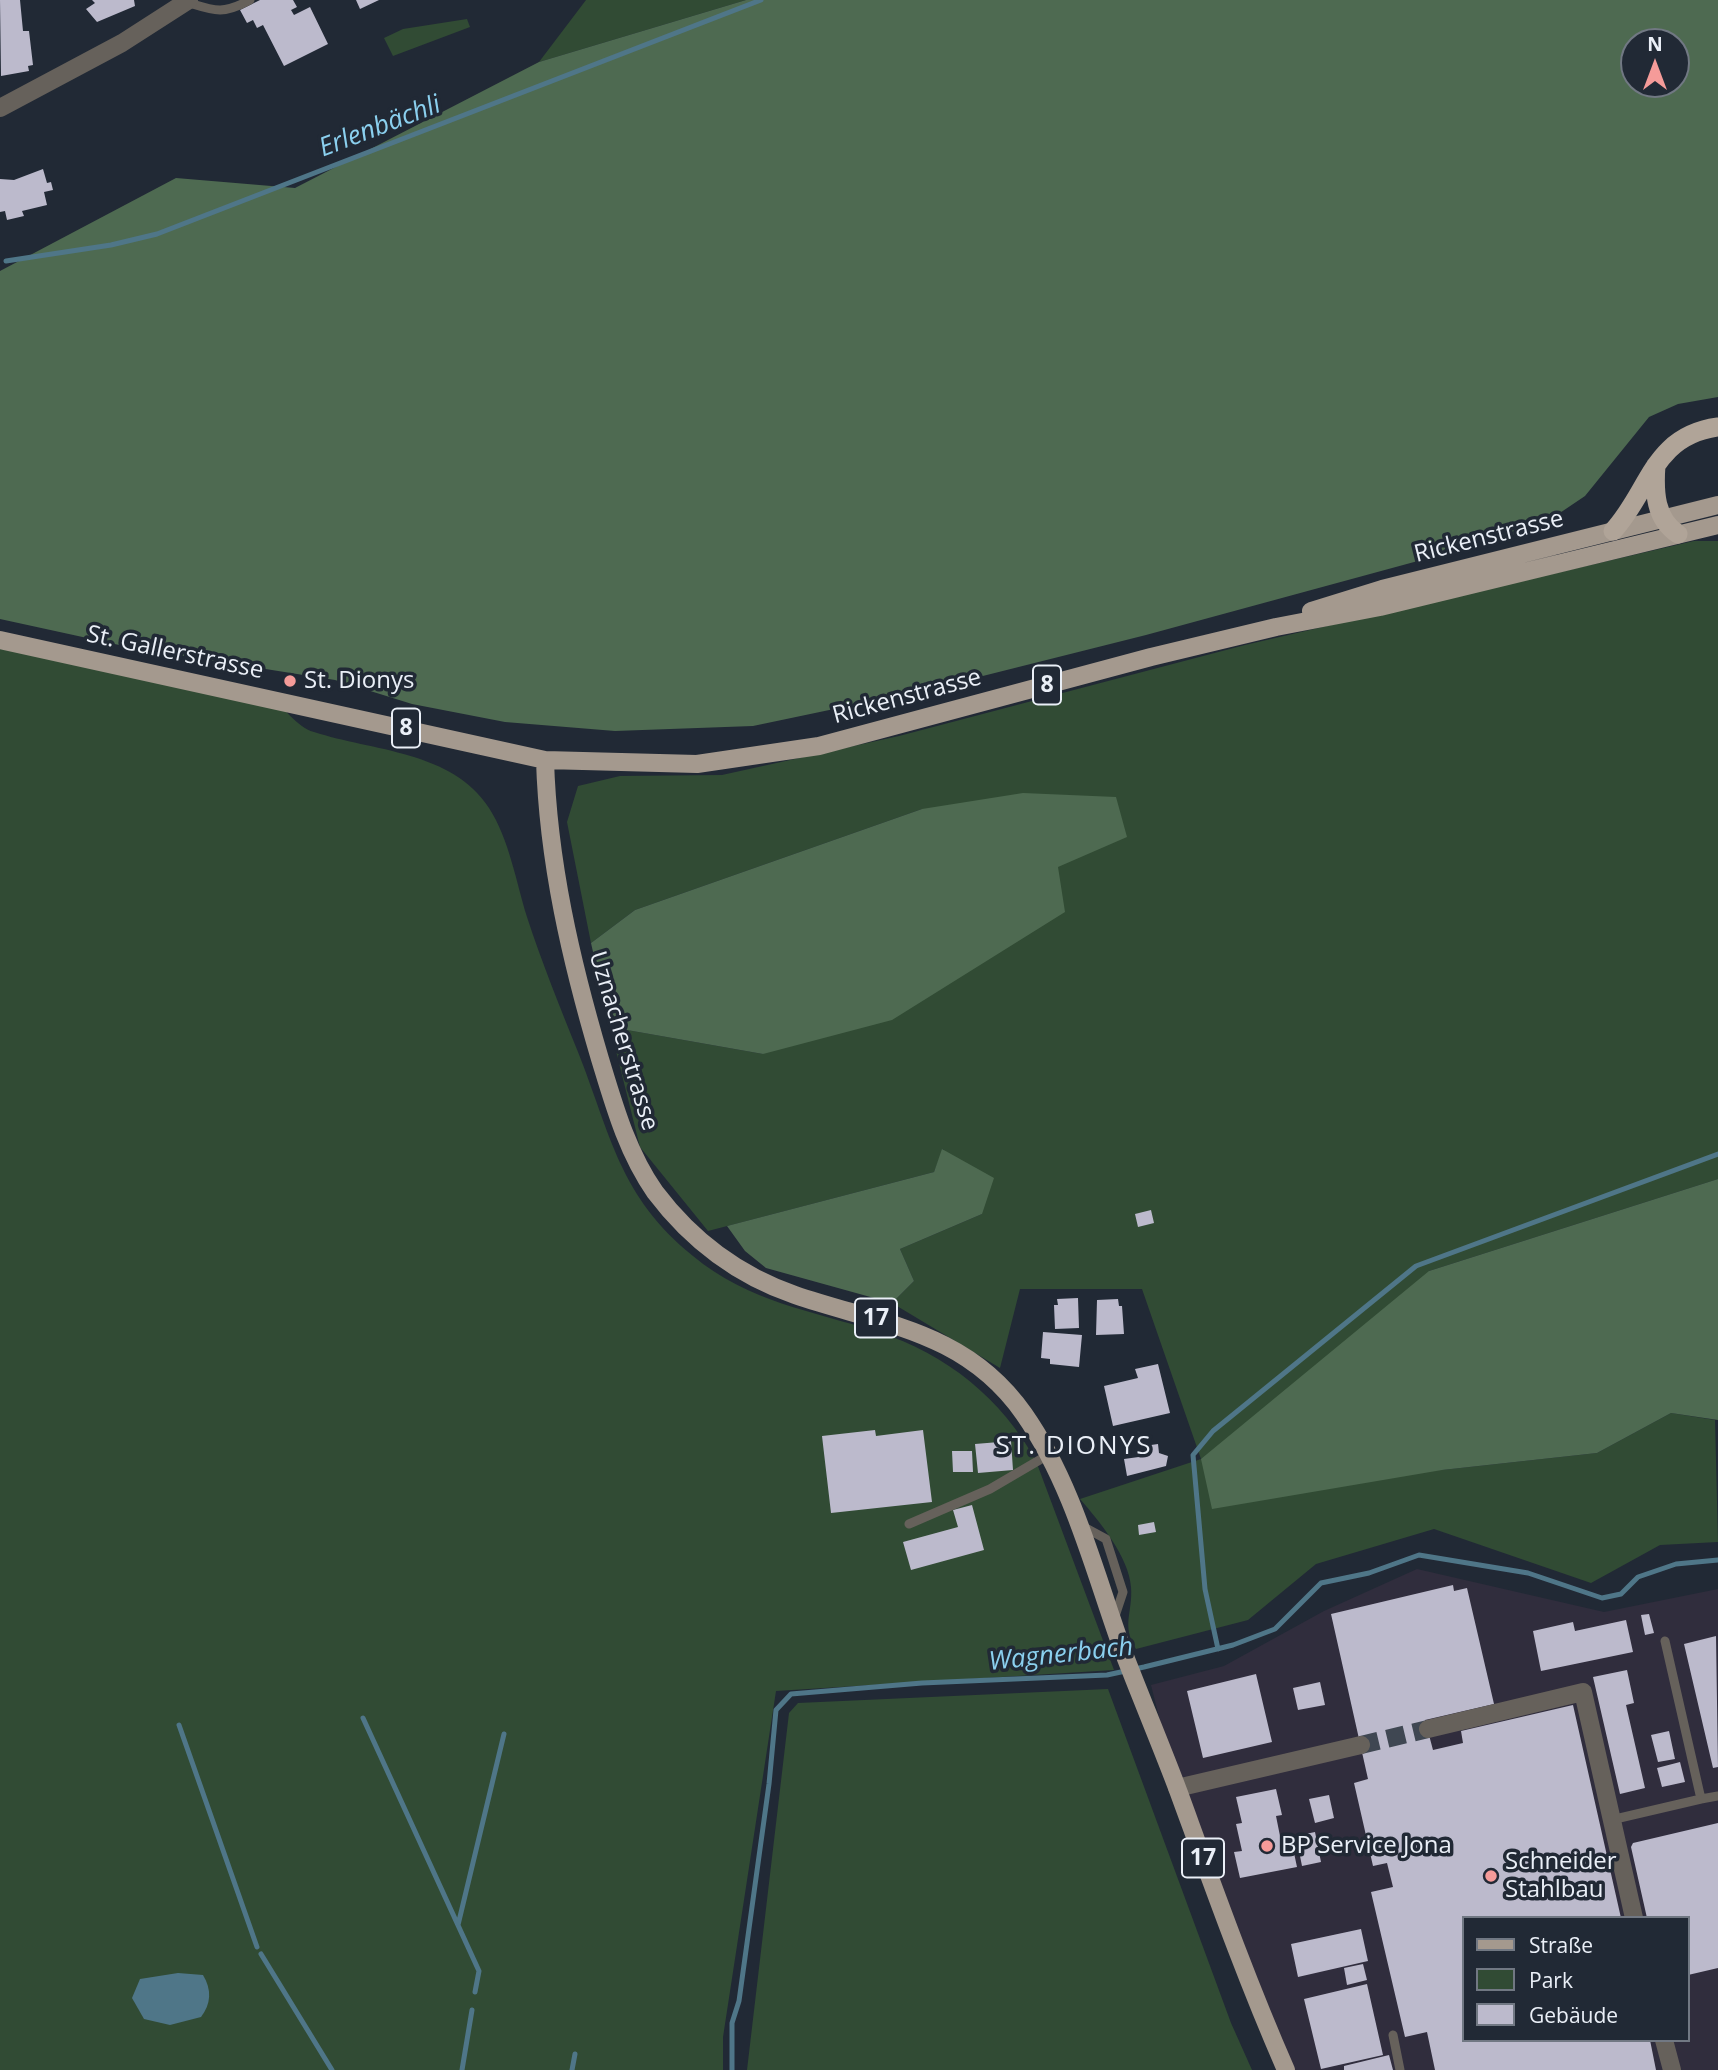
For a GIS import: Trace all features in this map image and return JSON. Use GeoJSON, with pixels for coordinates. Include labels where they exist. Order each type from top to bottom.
{"type":"FeatureCollection","features":[{"type":"Feature","properties":{"kind":"highway"},"geometry":{"type":"LineString","coordinates":[[1613,531],[1628,514],[1657,461],[1678,441],[1718,427]]}},
{"type":"Feature","properties":{"kind":"highway"},"geometry":{"type":"LineString","coordinates":[[1657,461],[1655,489],[1665,526],[1678,534]]}},
{"type":"Feature","properties":{"kind":"main road","name":"Rickenstrasse"},"geometry":{"type":"LineString","coordinates":[[1276,627],[1321,607],[1382,589],[1718,505]]}},
{"type":"Feature","properties":{"kind":"main road","name":"Rickenstrasse"},"geometry":{"type":"LineString","coordinates":[[545,760],[697,764],[819,746],[1276,627],[1380,607],[1718,525]]}},
{"type":"Feature","properties":{"kind":"main road","name":"St. Gallerstrasse"},"geometry":{"type":"LineString","coordinates":[[0,640],[545,760]]}},
{"type":"Feature","properties":{"kind":"main road","name":"Uznacherstrasse"},"geometry":{"type":"LineString","coordinates":[[545,760],[546,807],[569,946],[613,1103],[628,1144],[653,1188],[708,1250],[744,1274],[795,1295],[891,1322],[951,1346],[988,1375],[1023,1413],[1058,1469],[1124,1653],[1286,2070]]}},
{"type":"Feature","properties":{"kind":"street"},"geometry":{"type":"LineString","coordinates":[[0,108],[122,43],[188,1]]}},
{"type":"Feature","properties":{"kind":"street"},"geometry":{"type":"LineString","coordinates":[[1428,1729],[1583,1692],[1634,1916]]}},
{"type":"Feature","properties":{"kind":"street"},"geometry":{"type":"LineString","coordinates":[[1177,1788],[1361,1745]]}},
{"type":"Feature","properties":{"kind":"street"},"geometry":{"type":"LineString","coordinates":[[1664,2042],[1671,2070]]}},
{"type":"Feature","properties":{"kind":"lane"},"geometry":{"type":"LineString","coordinates":[[188,1],[215,11],[230,11],[250,0]]}},
{"type":"Feature","properties":{"kind":"lane"},"geometry":{"type":"LineString","coordinates":[[909,1524],[990,1489],[1048,1455]]}},
{"type":"Feature","properties":{"kind":"lane"},"geometry":{"type":"LineString","coordinates":[[1665,1640],[1701,1799]]}},
{"type":"Feature","properties":{"kind":"lane"},"geometry":{"type":"LineString","coordinates":[[1611,1822],[1718,1796]]}},
{"type":"Feature","properties":{"kind":"lane"},"geometry":{"type":"LineString","coordinates":[[1393,2035],[1400,2070]]}},
{"type":"Feature","properties":{"kind":"shaded area"},"geometry":{"type":"Polygon","coordinates":[[[1417,1569],[1604,1612],[1718,1589],[1718,2070],[1286,2070],[1177,1788],[1151,1685],[1224,1666],[1324,1611],[1417,1569]]]}},
{"type":"Feature","properties":{"kind":"green space"},"geometry":{"type":"Polygon","coordinates":[[[586,0],[746,0],[539,62],[586,0]]]}},
{"type":"Feature","properties":{"kind":"green space"},"geometry":{"type":"Polygon","coordinates":[[[746,0],[1718,0],[1718,397],[1678,404],[1649,417],[1585,496],[1542,525],[1517,534],[1146,635],[939,687],[753,726],[615,731],[505,722],[412,704],[335,680],[133,648],[0,619],[0,271],[176,178],[295,188],[539,62],[746,0]]]}},
{"type":"Feature","properties":{"kind":"green space"},"geometry":{"type":"Polygon","coordinates":[[[467,19],[470,27],[393,56],[384,38],[403,29],[467,19]]]}},
{"type":"Feature","properties":{"kind":"green space"},"geometry":{"type":"Polygon","coordinates":[[[1694,541],[1718,541],[1718,1179],[1429,1271],[1442,1470],[1597,1453],[1671,1413],[1715,1420],[1718,1542],[1660,1545],[1591,1583],[1434,1529],[1316,1564],[1248,1620],[1136,1649],[1128,1626],[1131,1587],[1125,1564],[1112,1540],[1080,1499],[1201,1459],[1142,1289],[1020,1289],[1000,1368],[892,1303],[914,1281],[900,1249],[982,1214],[943,1149],[934,1172],[708,1231],[640,1147],[610,1027],[763,1054],[922,809],[635,910],[591,943],[567,822],[578,786],[620,776],[722,775],[899,736],[1245,645],[1694,541]]]}},
{"type":"Feature","properties":{"kind":"green space"},"geometry":{"type":"Polygon","coordinates":[[[0,640],[260,695],[274,702],[314,732],[433,764],[474,789],[489,808],[502,833],[527,917],[609,1137],[620,1163],[648,1210],[693,1256],[736,1284],[782,1303],[903,1341],[949,1366],[970,1381],[1007,1418],[1036,1461],[1114,1670],[776,1691],[723,2037],[723,2070],[0,2070],[0,640]]]}},
{"type":"Feature","properties":{"kind":"green space"},"geometry":{"type":"Polygon","coordinates":[[[1023,793],[1116,797],[1127,837],[1058,867],[1065,912],[892,1020],[763,1054],[610,1027],[591,943],[635,910],[922,809],[1023,793]]]}},
{"type":"Feature","properties":{"kind":"green space"},"geometry":{"type":"Polygon","coordinates":[[[942,1149],[994,1178],[982,1214],[900,1249],[914,1281],[892,1303],[766,1268],[745,1251],[727,1226],[934,1172],[942,1149]]]}},
{"type":"Feature","properties":{"kind":"green space"},"geometry":{"type":"Polygon","coordinates":[[[1718,1179],[1718,1420],[1671,1413],[1597,1453],[1442,1470],[1212,1509],[1201,1459],[1429,1271],[1718,1179]]]}},
{"type":"Feature","properties":{"kind":"green space"},"geometry":{"type":"Polygon","coordinates":[[[1108,1689],[1231,2023],[1252,2070],[747,2070],[789,1713],[798,1703],[1108,1689]]]}},
{"type":"Feature","properties":{"kind":"water"},"geometry":{"type":"Polygon","coordinates":[[[178,1973],[203,1975],[209,1997],[201,2017],[170,2025],[144,2019],[132,1998],[140,1979],[178,1973]]]}},
{"type":"Feature","properties":{"kind":"building"},"geometry":{"type":"Polygon","coordinates":[[[0,0],[20,0],[23,31],[29,31],[33,65],[28,66],[29,71],[1,76],[0,0]]]}},
{"type":"Feature","properties":{"kind":"building"},"geometry":{"type":"Polygon","coordinates":[[[92,0],[134,0],[135,6],[97,22],[86,9],[95,3],[92,0]]]}},
{"type":"Feature","properties":{"kind":"building"},"geometry":{"type":"Polygon","coordinates":[[[260,0],[293,0],[297,7],[291,10],[294,15],[310,7],[328,44],[284,66],[263,25],[257,28],[253,20],[247,23],[240,10],[260,0]]]}},
{"type":"Feature","properties":{"kind":"building"},"geometry":{"type":"Polygon","coordinates":[[[356,0],[379,0],[360,9],[356,0]]]}},
{"type":"Feature","properties":{"kind":"building"},"geometry":{"type":"Polygon","coordinates":[[[43,169],[47,183],[51,182],[53,190],[44,192],[47,205],[22,211],[24,216],[7,220],[5,211],[0,212],[0,179],[14,180],[43,169]]]}},
{"type":"Feature","properties":{"kind":"building"},"geometry":{"type":"Polygon","coordinates":[[[1151,1210],[1154,1223],[1138,1227],[1135,1214],[1151,1210]]]}},
{"type":"Feature","properties":{"kind":"building"},"geometry":{"type":"Polygon","coordinates":[[[1078,1298],[1079,1328],[1055,1329],[1054,1305],[1058,1305],[1057,1299],[1078,1298]]]}},
{"type":"Feature","properties":{"kind":"building"},"geometry":{"type":"Polygon","coordinates":[[[1118,1299],[1119,1306],[1122,1306],[1124,1334],[1096,1335],[1097,1300],[1118,1299]]]}},
{"type":"Feature","properties":{"kind":"building"},"geometry":{"type":"Polygon","coordinates":[[[1043,1332],[1082,1335],[1079,1367],[1050,1364],[1050,1359],[1041,1358],[1043,1332]]]}},
{"type":"Feature","properties":{"kind":"building"},"geometry":{"type":"Polygon","coordinates":[[[1158,1364],[1170,1413],[1113,1426],[1104,1386],[1138,1378],[1135,1369],[1158,1364]]]}},
{"type":"Feature","properties":{"kind":"building"},"geometry":{"type":"Polygon","coordinates":[[[875,1430],[876,1436],[923,1430],[932,1502],[831,1513],[822,1436],[875,1430]]]}},
{"type":"Feature","properties":{"kind":"building"},"geometry":{"type":"Polygon","coordinates":[[[1011,1441],[1013,1470],[978,1473],[975,1444],[1011,1441]]]}},
{"type":"Feature","properties":{"kind":"building"},"geometry":{"type":"Polygon","coordinates":[[[1158,1444],[1159,1453],[1168,1456],[1166,1466],[1127,1476],[1124,1459],[1146,1456],[1144,1446],[1158,1444]]]}},
{"type":"Feature","properties":{"kind":"building"},"geometry":{"type":"Polygon","coordinates":[[[952,1451],[972,1451],[973,1472],[953,1472],[952,1451]]]}},
{"type":"Feature","properties":{"kind":"building"},"geometry":{"type":"Polygon","coordinates":[[[972,1505],[984,1550],[911,1570],[903,1542],[958,1527],[953,1510],[972,1505]]]}},
{"type":"Feature","properties":{"kind":"building"},"geometry":{"type":"Polygon","coordinates":[[[1154,1522],[1156,1532],[1139,1535],[1138,1525],[1154,1522]]]}},
{"type":"Feature","properties":{"kind":"building","name":"Schneider Stahlbau"},"geometry":{"type":"Polygon","coordinates":[[[1453,1585],[1454,1591],[1467,1588],[1494,1704],[1425,1720],[1433,1750],[1463,1743],[1461,1731],[1573,1705],[1621,1916],[1462,1916],[1462,2042],[1650,2042],[1656,2070],[1435,2070],[1427,2032],[1405,2037],[1371,1892],[1393,1887],[1387,1863],[1373,1866],[1354,1783],[1368,1779],[1331,1614],[1453,1585]]]}},
{"type":"Feature","properties":{"kind":"building"},"geometry":{"type":"Polygon","coordinates":[[[1649,1614],[1654,1633],[1645,1635],[1641,1615],[1649,1614]]]}},
{"type":"Feature","properties":{"kind":"building"},"geometry":{"type":"Polygon","coordinates":[[[1626,1620],[1633,1652],[1541,1671],[1533,1631],[1573,1622],[1575,1631],[1626,1620]]]}},
{"type":"Feature","properties":{"kind":"building"},"geometry":{"type":"Polygon","coordinates":[[[1716,1636],[1718,1767],[1713,1768],[1684,1644],[1716,1636]]]}},
{"type":"Feature","properties":{"kind":"building"},"geometry":{"type":"Polygon","coordinates":[[[1627,1670],[1634,1703],[1626,1705],[1645,1788],[1620,1794],[1593,1677],[1627,1670]]]}},
{"type":"Feature","properties":{"kind":"building"},"geometry":{"type":"Polygon","coordinates":[[[1256,1674],[1272,1742],[1203,1758],[1187,1691],[1256,1674]]]}},
{"type":"Feature","properties":{"kind":"building"},"geometry":{"type":"Polygon","coordinates":[[[1320,1682],[1325,1705],[1298,1710],[1293,1688],[1320,1682]]]}},
{"type":"Feature","properties":{"kind":"building"},"geometry":{"type":"Polygon","coordinates":[[[1669,1731],[1675,1759],[1658,1762],[1651,1735],[1669,1731]]]}},
{"type":"Feature","properties":{"kind":"building"},"geometry":{"type":"Polygon","coordinates":[[[1680,1762],[1685,1782],[1662,1787],[1657,1768],[1680,1762]]]}},
{"type":"Feature","properties":{"kind":"building","name":"BP Service Jona"},"geometry":{"type":"Polygon","coordinates":[[[1276,1789],[1282,1815],[1276,1816],[1281,1841],[1291,1839],[1297,1867],[1240,1878],[1234,1852],[1242,1851],[1236,1824],[1242,1823],[1236,1797],[1276,1789]]]}},
{"type":"Feature","properties":{"kind":"building"},"geometry":{"type":"Polygon","coordinates":[[[1329,1795],[1334,1818],[1315,1823],[1309,1799],[1329,1795]]]}},
{"type":"Feature","properties":{"kind":"building"},"geometry":{"type":"Polygon","coordinates":[[[1718,1823],[1718,1968],[1690,1975],[1690,1916],[1647,1916],[1631,1847],[1633,1843],[1718,1823]]]}},
{"type":"Feature","properties":{"kind":"building"},"geometry":{"type":"Polygon","coordinates":[[[1315,1832],[1321,1862],[1302,1866],[1296,1836],[1315,1832]]]}},
{"type":"Feature","properties":{"kind":"building"},"geometry":{"type":"Polygon","coordinates":[[[1361,1929],[1368,1961],[1298,1977],[1291,1944],[1361,1929]]]}},
{"type":"Feature","properties":{"kind":"building"},"geometry":{"type":"Polygon","coordinates":[[[1363,1964],[1367,1980],[1347,1985],[1344,1968],[1363,1964]]]}},
{"type":"Feature","properties":{"kind":"building"},"geometry":{"type":"Polygon","coordinates":[[[1367,1984],[1383,2055],[1321,2069],[1304,1999],[1367,1984]]]}},
{"type":"Feature","properties":{"kind":"building"},"geometry":{"type":"Polygon","coordinates":[[[1389,2055],[1393,2070],[1344,2070],[1344,2066],[1389,2055]]]}},
{"type":"Feature","properties":{"kind":"waterway","name":"Erlenbächli"},"geometry":{"type":"LineString","coordinates":[[6,261],[111,245],[157,234],[761,0]]}},
{"type":"Feature","properties":{"kind":"waterway"},"geometry":{"type":"LineString","coordinates":[[1218,1649],[1205,1589],[1193,1455],[1213,1431],[1416,1266],[1718,1154]]}},
{"type":"Feature","properties":{"kind":"waterway","name":"Wagnerbach"},"geometry":{"type":"LineString","coordinates":[[732,2070],[732,2023],[739,2001],[769,1784],[776,1710],[791,1694],[922,1683],[1107,1675],[1144,1667],[1233,1645],[1275,1629],[1321,1583],[1369,1573],[1419,1555],[1528,1573],[1602,1598],[1621,1594],[1638,1577],[1676,1564],[1718,1560]]}},
{"type":"Feature","properties":{"kind":"waterway"},"geometry":{"type":"LineString","coordinates":[[363,1718],[479,1971],[475,1992]]}},
{"type":"Feature","properties":{"kind":"waterway"},"geometry":{"type":"LineString","coordinates":[[179,1725],[257,1947]]}},
{"type":"Feature","properties":{"kind":"waterway"},"geometry":{"type":"LineString","coordinates":[[458,1925],[504,1734]]}},
{"type":"Feature","properties":{"kind":"waterway"},"geometry":{"type":"LineString","coordinates":[[261,1954],[332,2070]]}},
{"type":"Feature","properties":{"kind":"waterway"},"geometry":{"type":"LineString","coordinates":[[462,2070],[472,2010]]}},
{"type":"Feature","properties":{"kind":"waterway"},"geometry":{"type":"LineString","coordinates":[[572,2070],[575,2054]]}},
{"type":"Feature","properties":{"kind":"tunnel"},"geometry":{"type":"LineString","coordinates":[[1361,1745],[1428,1729]]}},
{"type":"Feature","properties":{"kind":"place","name":"St. Dionys"},"geometry":{"type":"Point","coordinates":[290,681]}},
{"type":"Feature","properties":{"kind":"place","name":"BP Service Jona"},"geometry":{"type":"Point","coordinates":[1267,1846]}},
{"type":"Feature","properties":{"kind":"place","name":"Schneider Stahlbau"},"geometry":{"type":"Point","coordinates":[1491,1876]}},
{"type":"Feature","properties":{"kind":"district","name":"ST. DIONYS"},"geometry":{"type":"Point","coordinates":[1074,1447]}}]}
